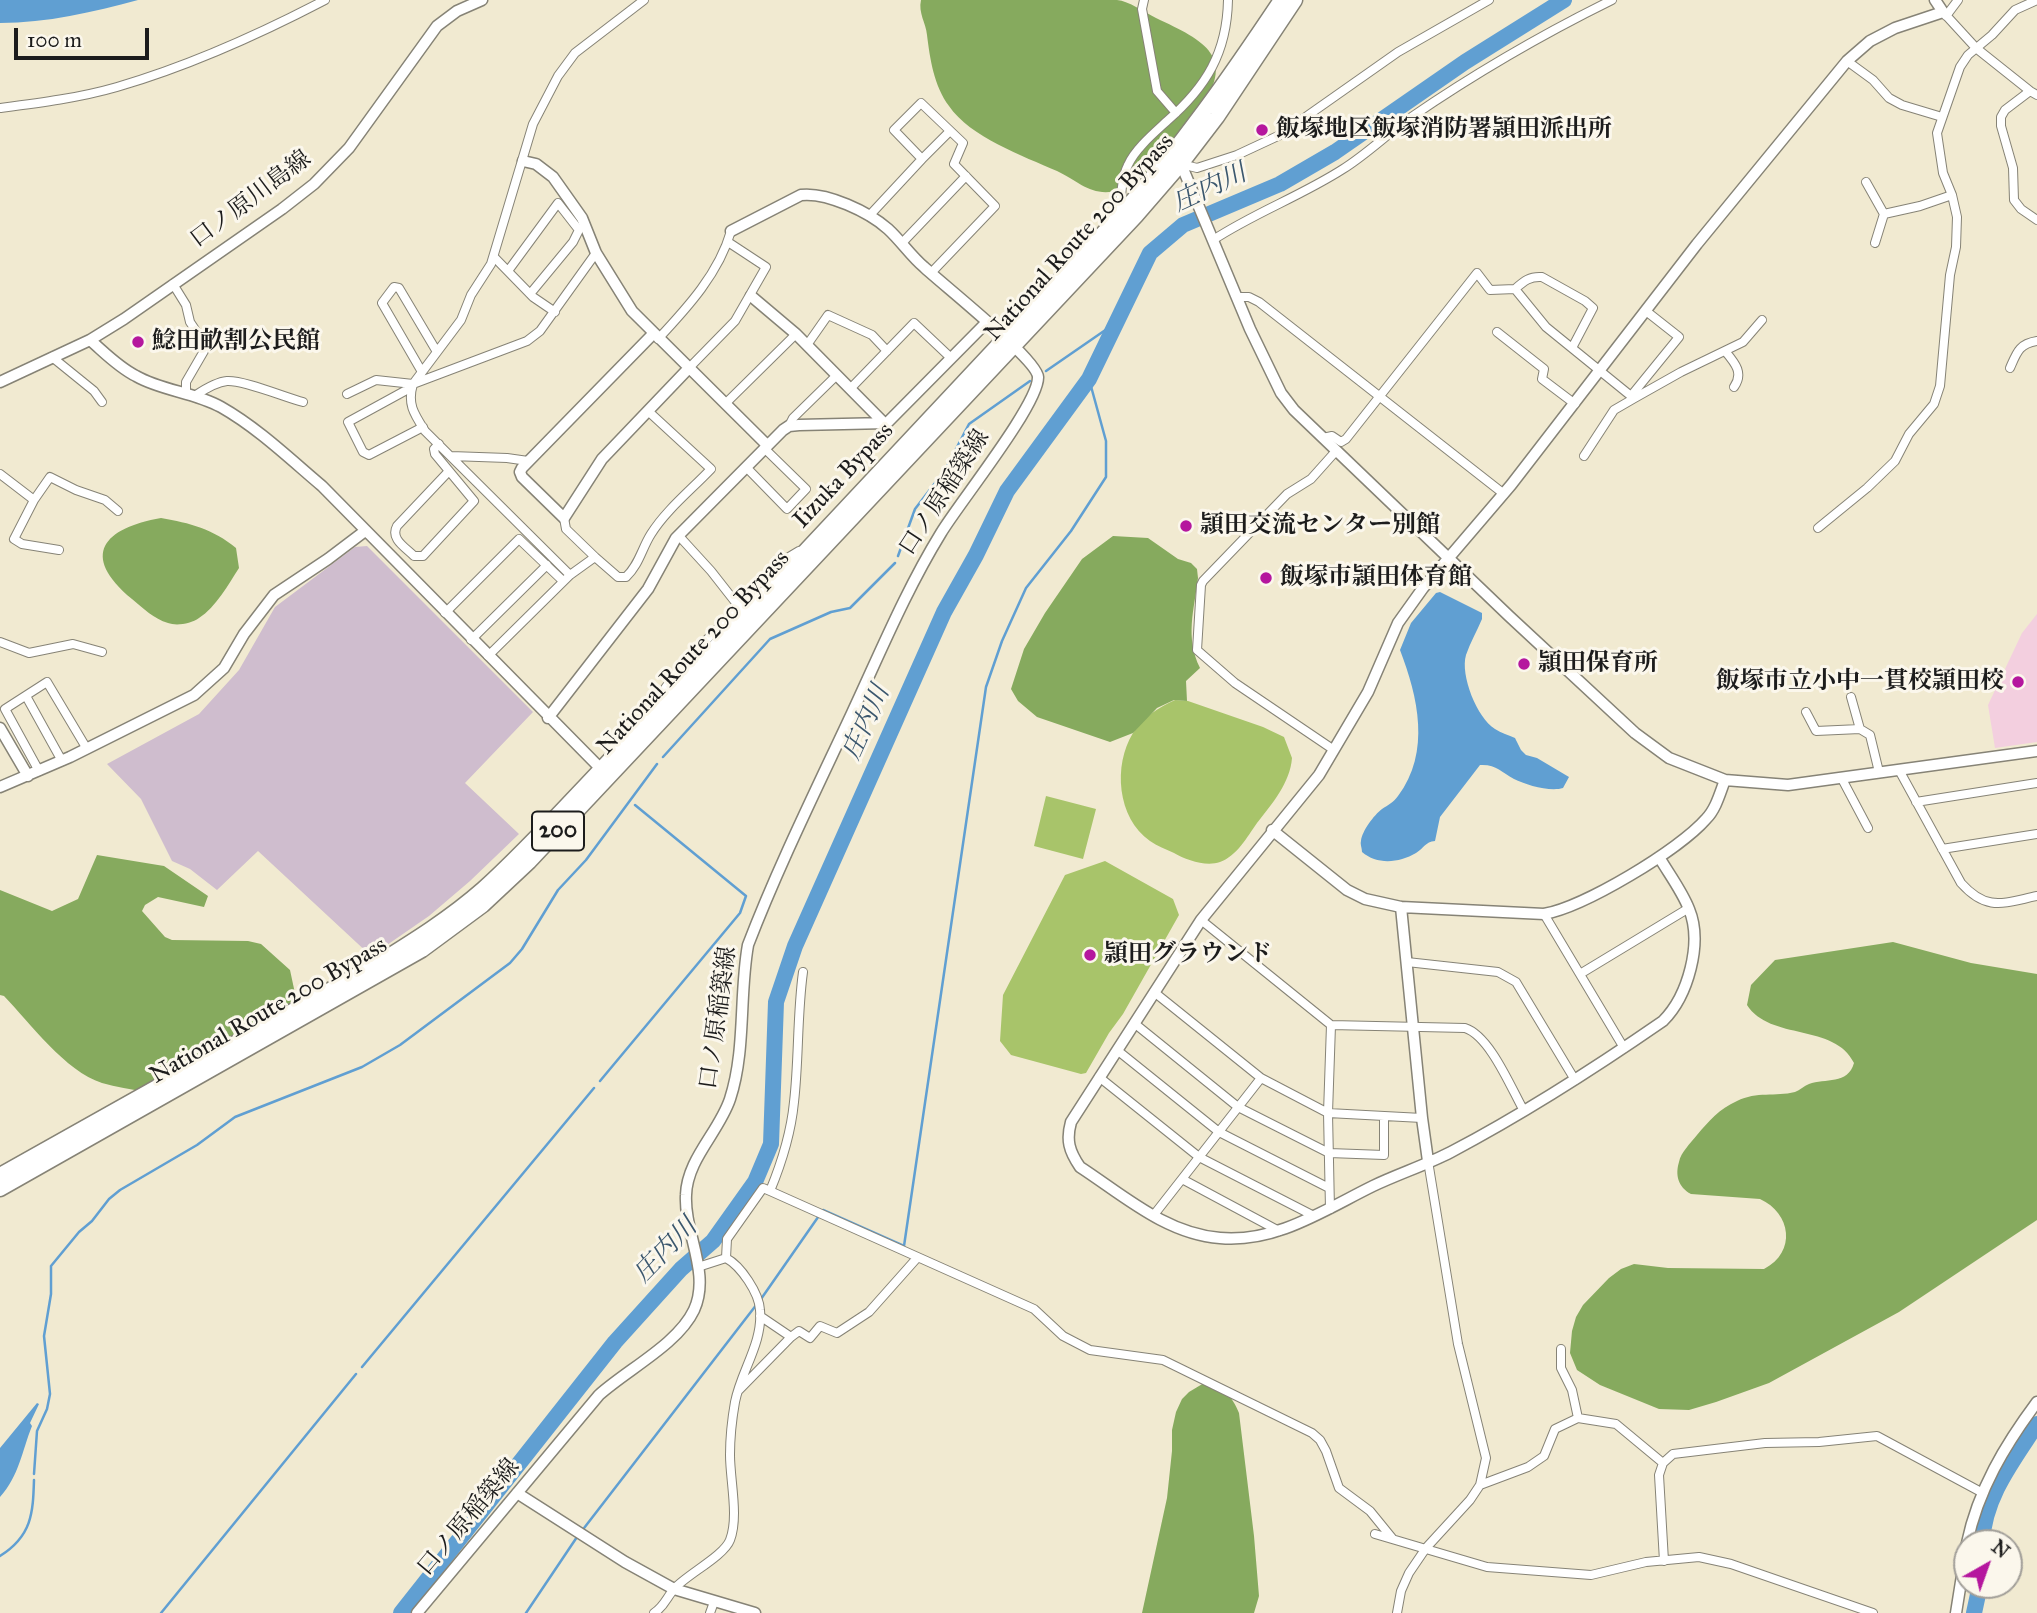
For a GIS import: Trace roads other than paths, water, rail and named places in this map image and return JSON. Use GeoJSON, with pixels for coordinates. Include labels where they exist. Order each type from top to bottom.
{"type":"FeatureCollection","features":[{"type":"Feature","properties":{"kind":"highway","name":"Iizuka Bypass"},"geometry":{"type":"LineString","coordinates":[[0,1175],[376,964],[416,939],[481,890],[516,858],[605,773],[741,610],[811,544],[1009,342],[1120,215],[1176,160],[1281,0]]}},
{"type":"Feature","properties":{"kind":"highway","name":"National Route 200 Bypass"},"geometry":{"type":"LineString","coordinates":[[0,1189],[422,950],[482,905],[510,879],[605,773],[1009,342],[1136,216],[1176,160],[1217,117],[1295,0]]}},
{"type":"Feature","properties":{"kind":"street"},"geometry":{"type":"LineString","coordinates":[[0,108],[55,101],[116,87],[210,55],[325,0]]}},
{"type":"Feature","properties":{"kind":"street","name":"口ノ原川島線"},"geometry":{"type":"LineString","coordinates":[[0,382],[90,340],[280,211],[314,184],[348,148],[437,26],[457,10],[482,0]]}},
{"type":"Feature","properties":{"kind":"street"},"geometry":{"type":"LineString","coordinates":[[570,575],[423,427],[413,413],[410,402],[412,386],[461,320],[471,295],[494,257],[533,124],[545,99],[575,53],[644,0]]}},
{"type":"Feature","properties":{"kind":"street"},"geometry":{"type":"LineString","coordinates":[[1144,0],[1144,23],[1157,91],[1176,113]]}},
{"type":"Feature","properties":{"kind":"street"},"geometry":{"type":"LineString","coordinates":[[1120,215],[1128,165],[1152,135],[1176,113],[1208,76],[1227,26],[1228,0]]}},
{"type":"Feature","properties":{"kind":"street"},"geometry":{"type":"LineString","coordinates":[[1176,160],[1196,168],[1237,155],[1280,135],[1398,52],[1489,0]]}},
{"type":"Feature","properties":{"kind":"street"},"geometry":{"type":"LineString","coordinates":[[1212,239],[1277,207],[1344,169],[1410,118],[1478,75],[1612,0]]}},
{"type":"Feature","properties":{"kind":"street"},"geometry":{"type":"LineString","coordinates":[[1935,0],[1976,48],[2033,93],[2005,110],[2001,117],[2013,167],[2014,200],[2021,209],[2037,220]]}},
{"type":"Feature","properties":{"kind":"street"},"geometry":{"type":"LineString","coordinates":[[1659,857],[1689,908],[1695,938],[1685,990],[1675,1009],[1663,1021],[1575,1080],[1448,1153],[1279,1231],[1243,1240],[1216,1238],[1173,1227],[1080,1167],[1071,1153],[1067,1136],[1071,1122],[1099,1077],[1201,920],[1318,775],[1368,692],[1398,623],[1423,588],[1504,494],[1697,244],[1847,61],[1870,41],[1895,28],[1945,14],[1958,0]]}},
{"type":"Feature","properties":{"kind":"street"},"geometry":{"type":"LineString","coordinates":[[1818,528],[1895,461],[1909,434],[1934,404],[1940,386],[1957,217],[1939,152],[1937,133],[1960,67],[2015,10],[2037,1]]}},
{"type":"Feature","properties":{"kind":"street"},"geometry":{"type":"LineString","coordinates":[[1847,61],[1873,80],[1889,98],[1902,105],[1942,117]]}},
{"type":"Feature","properties":{"kind":"street"},"geometry":{"type":"LineString","coordinates":[[922,159],[894,130],[921,103],[963,143],[954,164],[995,206],[931,273]]}},
{"type":"Feature","properties":{"kind":"street"},"geometry":{"type":"LineString","coordinates":[[869,216],[950,131]]}},
{"type":"Feature","properties":{"kind":"street"},"geometry":{"type":"LineString","coordinates":[[1176,160],[1281,393],[1336,451],[1450,559],[1635,733],[1669,758],[1725,780],[1788,785],[2037,751]]}},
{"type":"Feature","properties":{"kind":"street"},"geometry":{"type":"LineString","coordinates":[[523,161],[537,164],[544,170],[579,230],[573,243],[564,250],[530,294]]}},
{"type":"Feature","properties":{"kind":"street"},"geometry":{"type":"LineString","coordinates":[[902,243],[966,176]]}},
{"type":"Feature","properties":{"kind":"street"},"geometry":{"type":"LineString","coordinates":[[1866,182],[1884,214],[1875,243]]}},
{"type":"Feature","properties":{"kind":"street"},"geometry":{"type":"LineString","coordinates":[[648,411],[711,469],[660,522],[650,535],[632,571],[626,577],[618,577],[566,529],[564,518],[520,472],[528,461],[693,301],[728,242],[731,230],[801,195],[828,197],[884,226],[931,273],[1009,342]]}},
{"type":"Feature","properties":{"kind":"street"},"geometry":{"type":"LineString","coordinates":[[1884,214],[1952,195]]}},
{"type":"Feature","properties":{"kind":"street"},"geometry":{"type":"LineString","coordinates":[[562,199],[582,218],[596,253],[632,311],[806,489],[788,509],[746,467]]}},
{"type":"Feature","properties":{"kind":"street"},"geometry":{"type":"LineString","coordinates":[[508,271],[562,199]]}},
{"type":"Feature","properties":{"kind":"street"},"geometry":{"type":"LineString","coordinates":[[564,518],[602,459],[735,321],[751,296],[766,267],[728,242]]}},
{"type":"Feature","properties":{"kind":"street"},"geometry":{"type":"LineString","coordinates":[[423,427],[369,455],[363,452],[348,422],[412,386],[527,341],[540,331],[555,312],[596,253]]}},
{"type":"Feature","properties":{"kind":"street"},"geometry":{"type":"LineString","coordinates":[[494,257],[530,294],[555,312]]}},
{"type":"Feature","properties":{"kind":"street"},"geometry":{"type":"LineString","coordinates":[[1323,438],[1332,436],[1341,442],[1346,439],[1477,273],[1490,290],[1515,289],[1528,279],[1542,277],[1585,300],[1593,308],[1572,348]]}},
{"type":"Feature","properties":{"kind":"street"},"geometry":{"type":"LineString","coordinates":[[173,284],[186,305],[190,322],[204,343],[204,351],[186,383],[191,394]]}},
{"type":"Feature","properties":{"kind":"street"},"geometry":{"type":"LineString","coordinates":[[422,372],[382,303],[394,286],[399,288],[437,352]]}},
{"type":"Feature","properties":{"kind":"street"},"geometry":{"type":"LineString","coordinates":[[1515,289],[1521,293],[1546,327],[1632,398]]}},
{"type":"Feature","properties":{"kind":"street"},"geometry":{"type":"LineString","coordinates":[[751,296],[796,334],[885,424]]}},
{"type":"Feature","properties":{"kind":"street"},"geometry":{"type":"LineString","coordinates":[[1237,297],[1249,297],[1259,302],[1504,494]]}},
{"type":"Feature","properties":{"kind":"street"},"geometry":{"type":"LineString","coordinates":[[1632,398],[1679,337],[1646,312]]}},
{"type":"Feature","properties":{"kind":"street"},"geometry":{"type":"LineString","coordinates":[[807,345],[828,315],[872,335],[887,351]]}},
{"type":"Feature","properties":{"kind":"street"},"geometry":{"type":"LineString","coordinates":[[1584,456],[1614,410],[1681,372],[1743,342],[1762,320]]}},
{"type":"Feature","properties":{"kind":"street"},"geometry":{"type":"LineString","coordinates":[[789,426],[885,424],[892,420],[987,322]]}},
{"type":"Feature","properties":{"kind":"street"},"geometry":{"type":"LineString","coordinates":[[850,389],[914,323],[951,358]]}},
{"type":"Feature","properties":{"kind":"street"},"geometry":{"type":"LineString","coordinates":[[1497,332],[1544,369],[1542,379],[1575,404]]}},
{"type":"Feature","properties":{"kind":"street"},"geometry":{"type":"LineString","coordinates":[[725,404],[796,334]]}},
{"type":"Feature","properties":{"kind":"street"},"geometry":{"type":"LineString","coordinates":[[90,340],[135,376],[153,384],[191,394],[223,408],[281,451],[322,486],[444,613],[605,773]]}},
{"type":"Feature","properties":{"kind":"street"},"geometry":{"type":"LineString","coordinates":[[2010,368],[2018,349],[2024,344],[2037,341]]}},
{"type":"Feature","properties":{"kind":"street","name":"口ノ原稲築線"},"geometry":{"type":"LineString","coordinates":[[417,1613],[599,1395],[667,1343],[687,1322],[699,1296],[698,1266],[686,1191],[689,1176],[730,1099],[738,1057],[748,945],[908,593],[941,532],[1028,408],[1038,376],[1036,369],[1009,342]]}},
{"type":"Feature","properties":{"kind":"street"},"geometry":{"type":"LineString","coordinates":[[1725,351],[1740,373],[1734,387]]}},
{"type":"Feature","properties":{"kind":"street"},"geometry":{"type":"LineString","coordinates":[[52,358],[93,391],[102,402]]}},
{"type":"Feature","properties":{"kind":"street"},"geometry":{"type":"LineString","coordinates":[[548,718],[648,589],[679,536],[837,375]]}},
{"type":"Feature","properties":{"kind":"street"},"geometry":{"type":"LineString","coordinates":[[348,394],[376,380],[412,386]]}},
{"type":"Feature","properties":{"kind":"street"},"geometry":{"type":"LineString","coordinates":[[191,394],[226,381],[250,385],[303,402]]}},
{"type":"Feature","properties":{"kind":"street"},"geometry":{"type":"LineString","coordinates":[[439,444],[434,449],[435,454],[474,501],[423,556],[414,556],[395,537],[394,532],[449,471]]}},
{"type":"Feature","properties":{"kind":"street"},"geometry":{"type":"LineString","coordinates":[[1334,750],[1235,683],[1197,650],[1203,580],[1287,494],[1311,479],[1336,451]]}},
{"type":"Feature","properties":{"kind":"street"},"geometry":{"type":"LineString","coordinates":[[451,456],[528,461]]}},
{"type":"Feature","properties":{"kind":"street"},"geometry":{"type":"LineString","coordinates":[[0,474],[34,500]]}},
{"type":"Feature","properties":{"kind":"street"},"geometry":{"type":"LineString","coordinates":[[59,550],[22,544],[14,539],[34,500],[50,477],[105,500],[118,511]]}},
{"type":"Feature","properties":{"kind":"street"},"geometry":{"type":"LineString","coordinates":[[0,787],[62,761],[194,695],[224,668],[244,634],[274,595],[365,531]]}},
{"type":"Feature","properties":{"kind":"street"},"geometry":{"type":"LineString","coordinates":[[679,536],[741,610]]}},
{"type":"Feature","properties":{"kind":"street"},"geometry":{"type":"LineString","coordinates":[[444,613],[515,540],[522,541],[563,581]]}},
{"type":"Feature","properties":{"kind":"street"},"geometry":{"type":"LineString","coordinates":[[488,656],[563,581],[595,557]]}},
{"type":"Feature","properties":{"kind":"street"},"geometry":{"type":"LineString","coordinates":[[471,640],[547,565]]}},
{"type":"Feature","properties":{"kind":"street"},"geometry":{"type":"LineString","coordinates":[[0,642],[29,653],[73,644],[102,652]]}},
{"type":"Feature","properties":{"kind":"street"},"geometry":{"type":"LineString","coordinates":[[33,774],[5,709],[47,682],[87,749]]}},
{"type":"Feature","properties":{"kind":"street"},"geometry":{"type":"LineString","coordinates":[[26,696],[62,761]]}},
{"type":"Feature","properties":{"kind":"street"},"geometry":{"type":"LineString","coordinates":[[1851,697],[1860,729]]}},
{"type":"Feature","properties":{"kind":"street"},"geometry":{"type":"LineString","coordinates":[[1806,712],[1816,731],[1860,729],[1870,736],[1879,772]]}},
{"type":"Feature","properties":{"kind":"street"},"geometry":{"type":"LineString","coordinates":[[0,728],[33,774]]}},
{"type":"Feature","properties":{"kind":"street"},"geometry":{"type":"LineString","coordinates":[[1899,770],[1961,883],[1972,895],[1981,901],[1998,904],[2037,897]]}},
{"type":"Feature","properties":{"kind":"street"},"geometry":{"type":"LineString","coordinates":[[1842,779],[1868,828]]}},
{"type":"Feature","properties":{"kind":"street"},"geometry":{"type":"LineString","coordinates":[[1272,830],[1347,890],[1365,899],[1401,907],[1544,914],[1560,912],[1578,904],[1659,857],[1707,818],[1725,780]]}},
{"type":"Feature","properties":{"kind":"street"},"geometry":{"type":"LineString","coordinates":[[1916,802],[2037,783]]}},
{"type":"Feature","properties":{"kind":"street"},"geometry":{"type":"LineString","coordinates":[[1942,849],[2037,834]]}},
{"type":"Feature","properties":{"kind":"street"},"geometry":{"type":"LineString","coordinates":[[1397,1613],[1401,1591],[1409,1573],[1426,1548],[1470,1500],[1485,1472],[1484,1446],[1458,1344],[1428,1161],[1401,907]]}},
{"type":"Feature","properties":{"kind":"street"},"geometry":{"type":"LineString","coordinates":[[1580,974],[1689,908]]}},
{"type":"Feature","properties":{"kind":"street"},"geometry":{"type":"LineString","coordinates":[[1544,914],[1624,1048]]}},
{"type":"Feature","properties":{"kind":"street"},"geometry":{"type":"LineString","coordinates":[[1201,920],[1331,1024],[1465,1028],[1476,1033],[1488,1047],[1524,1111]]}},
{"type":"Feature","properties":{"kind":"street"},"geometry":{"type":"LineString","coordinates":[[1407,961],[1498,972],[1509,978],[1525,995],[1575,1080]]}},
{"type":"Feature","properties":{"kind":"street"},"geometry":{"type":"LineString","coordinates":[[769,1191],[787,1142],[794,1102],[803,972]]}},
{"type":"Feature","properties":{"kind":"street"},"geometry":{"type":"LineString","coordinates":[[1154,992],[1261,1078],[1328,1113],[1422,1118]]}},
{"type":"Feature","properties":{"kind":"street"},"geometry":{"type":"LineString","coordinates":[[1134,1023],[1238,1107],[1329,1153],[1384,1155],[1384,1116]]}},
{"type":"Feature","properties":{"kind":"street"},"geometry":{"type":"LineString","coordinates":[[1330,1209],[1328,1113],[1331,1024]]}},
{"type":"Feature","properties":{"kind":"street"},"geometry":{"type":"LineString","coordinates":[[1117,1050],[1219,1132],[1329,1188]]}},
{"type":"Feature","properties":{"kind":"street"},"geometry":{"type":"LineString","coordinates":[[1099,1077],[1199,1157],[1314,1216]]}},
{"type":"Feature","properties":{"kind":"street"},"geometry":{"type":"LineString","coordinates":[[1153,1216],[1261,1078]]}},
{"type":"Feature","properties":{"kind":"street"},"geometry":{"type":"LineString","coordinates":[[1182,1179],[1279,1231]]}},
{"type":"Feature","properties":{"kind":"street"},"geometry":{"type":"LineString","coordinates":[[726,1258],[727,1239],[763,1188],[1034,1309],[1063,1336],[1090,1350],[1163,1360],[1312,1433],[1326,1451],[1339,1488],[1370,1511],[1392,1538]]}},
{"type":"Feature","properties":{"kind":"street"},"geometry":{"type":"LineString","coordinates":[[698,1266],[726,1258]]}},
{"type":"Feature","properties":{"kind":"street"},"geometry":{"type":"LineString","coordinates":[[658,1612],[674,1589],[722,1550],[730,1539],[733,1524],[731,1440],[738,1391],[758,1337],[760,1307],[737,1266],[726,1258]]}},
{"type":"Feature","properties":{"kind":"street"},"geometry":{"type":"LineString","coordinates":[[738,1391],[799,1331],[810,1338],[820,1326],[836,1333],[869,1312],[917,1258]]}},
{"type":"Feature","properties":{"kind":"street"},"geometry":{"type":"LineString","coordinates":[[760,1316],[791,1338]]}},
{"type":"Feature","properties":{"kind":"street"},"geometry":{"type":"LineString","coordinates":[[1561,1349],[1561,1368],[1572,1390],[1578,1418]]}},
{"type":"Feature","properties":{"kind":"street"},"geometry":{"type":"LineString","coordinates":[[1971,1529],[1981,1492],[2003,1452],[2037,1402]]}},
{"type":"Feature","properties":{"kind":"street"},"geometry":{"type":"LineString","coordinates":[[1480,1485],[1528,1467],[1544,1456],[1552,1432],[1578,1418],[1616,1424],[1663,1463]]}},
{"type":"Feature","properties":{"kind":"street"},"geometry":{"type":"LineString","coordinates":[[1664,1561],[1659,1475],[1663,1463],[1673,1454],[1765,1443],[1819,1442],[1877,1436],[1981,1492]]}},
{"type":"Feature","properties":{"kind":"street"},"geometry":{"type":"LineString","coordinates":[[517,1493],[625,1562],[674,1589],[712,1607],[755,1613]]}},
{"type":"Feature","properties":{"kind":"street"},"geometry":{"type":"LineString","coordinates":[[1375,1534],[1487,1567],[1591,1575],[1646,1562],[1699,1557],[1731,1564],[1873,1613]]}},
{"type":"Feature","properties":{"kind":"water"},"geometry":{"type":"Polygon","coordinates":[[[0,0],[138,0],[52,19],[0,23],[0,0]]]}},
{"type":"Feature","properties":{"kind":"water"},"geometry":{"type":"Polygon","coordinates":[[[1440,592],[1482,613],[1482,619],[1466,655],[1465,673],[1482,716],[1495,729],[1515,738],[1526,755],[1537,758],[1569,777],[1563,788],[1545,788],[1531,786],[1494,767],[1480,765],[1440,817],[1435,841],[1402,859],[1381,861],[1362,852],[1362,837],[1372,819],[1396,798],[1408,779],[1418,743],[1416,705],[1400,650],[1411,623],[1436,593],[1440,592]]]}},
{"type":"Feature","properties":{"kind":"water"},"geometry":{"type":"Polygon","coordinates":[[[37,1403],[39,1404],[30,1423],[32,1426],[12,1481],[0,1497],[0,1448],[37,1403]]]}},
{"type":"Feature","properties":{"kind":"waterway","name":"庄内川"},"geometry":{"type":"LineString","coordinates":[[401,1613],[615,1342],[681,1269],[713,1241],[755,1182],[771,1144],[776,1002],[795,946],[944,612],[1007,491],[1089,379],[1150,253],[1183,225],[1280,184],[1335,152],[1465,62],[1564,0]]}},
{"type":"Feature","properties":{"kind":"waterway"},"geometry":{"type":"LineString","coordinates":[[1046,371],[1117,322]]}},
{"type":"Feature","properties":{"kind":"waterway"},"geometry":{"type":"LineString","coordinates":[[761,1299],[823,1210],[904,1246],[986,687],[1002,641],[1026,588],[1071,531],[1106,477],[1106,441],[1089,379]]}},
{"type":"Feature","properties":{"kind":"waterway"},"geometry":{"type":"LineString","coordinates":[[898,556],[915,509],[945,470],[969,424],[1030,381]]}},
{"type":"Feature","properties":{"kind":"waterway"},"geometry":{"type":"LineString","coordinates":[[663,757],[770,639],[831,612],[850,608],[895,563]]}},
{"type":"Feature","properties":{"kind":"waterway"},"geometry":{"type":"LineString","coordinates":[[34,1474],[37,1431],[47,1409],[50,1394],[44,1336],[51,1294],[51,1266],[79,1232],[120,1190],[197,1145],[235,1117],[362,1067],[400,1045],[510,963],[522,949],[558,890],[586,860],[657,764]]}},
{"type":"Feature","properties":{"kind":"waterway"},"geometry":{"type":"LineString","coordinates":[[600,1081],[740,913],[746,896],[635,805]]}},
{"type":"Feature","properties":{"kind":"waterway"},"geometry":{"type":"LineString","coordinates":[[362,1367],[594,1088]]}},
{"type":"Feature","properties":{"kind":"waterway"},"geometry":{"type":"LineString","coordinates":[[581,1532],[757,1304]]}},
{"type":"Feature","properties":{"kind":"waterway"},"geometry":{"type":"LineString","coordinates":[[161,1613],[356,1374]]}},
{"type":"Feature","properties":{"kind":"waterway"},"geometry":{"type":"LineString","coordinates":[[1984,1529],[1988,1510],[2001,1480],[2037,1424]]}},
{"type":"Feature","properties":{"kind":"waterway"},"geometry":{"type":"LineString","coordinates":[[0,1556],[25,1532],[33,1503],[34,1480]]}},
{"type":"Feature","properties":{"kind":"waterway"},"geometry":{"type":"LineString","coordinates":[[526,1613],[577,1537]]}},
{"type":"Feature","properties":{"kind":"waterway"},"geometry":{"type":"LineString","coordinates":[[1974,1613],[1977,1599]]}},
{"type":"Feature","properties":{"kind":"place","name":"飯塚地区飯塚消防署頴田派出所"},"geometry":{"type":"Point","coordinates":[1262,130]}},
{"type":"Feature","properties":{"kind":"place","name":"鯰田畝割公民館"},"geometry":{"type":"Point","coordinates":[138,342]}},
{"type":"Feature","properties":{"kind":"place","name":"頴田交流センター別館"},"geometry":{"type":"Point","coordinates":[1186,526]}},
{"type":"Feature","properties":{"kind":"place","name":"飯塚市頴田体育館"},"geometry":{"type":"Point","coordinates":[1266,578]}},
{"type":"Feature","properties":{"kind":"place","name":"頴田保育所"},"geometry":{"type":"Point","coordinates":[1524,664]}},
{"type":"Feature","properties":{"kind":"place","name":"飯塚市立小中一貫校頴田校"},"geometry":{"type":"Point","coordinates":[2018,682]}},
{"type":"Feature","properties":{"kind":"place","name":"頴田グラウンド"},"geometry":{"type":"Point","coordinates":[1090,955]}}]}
